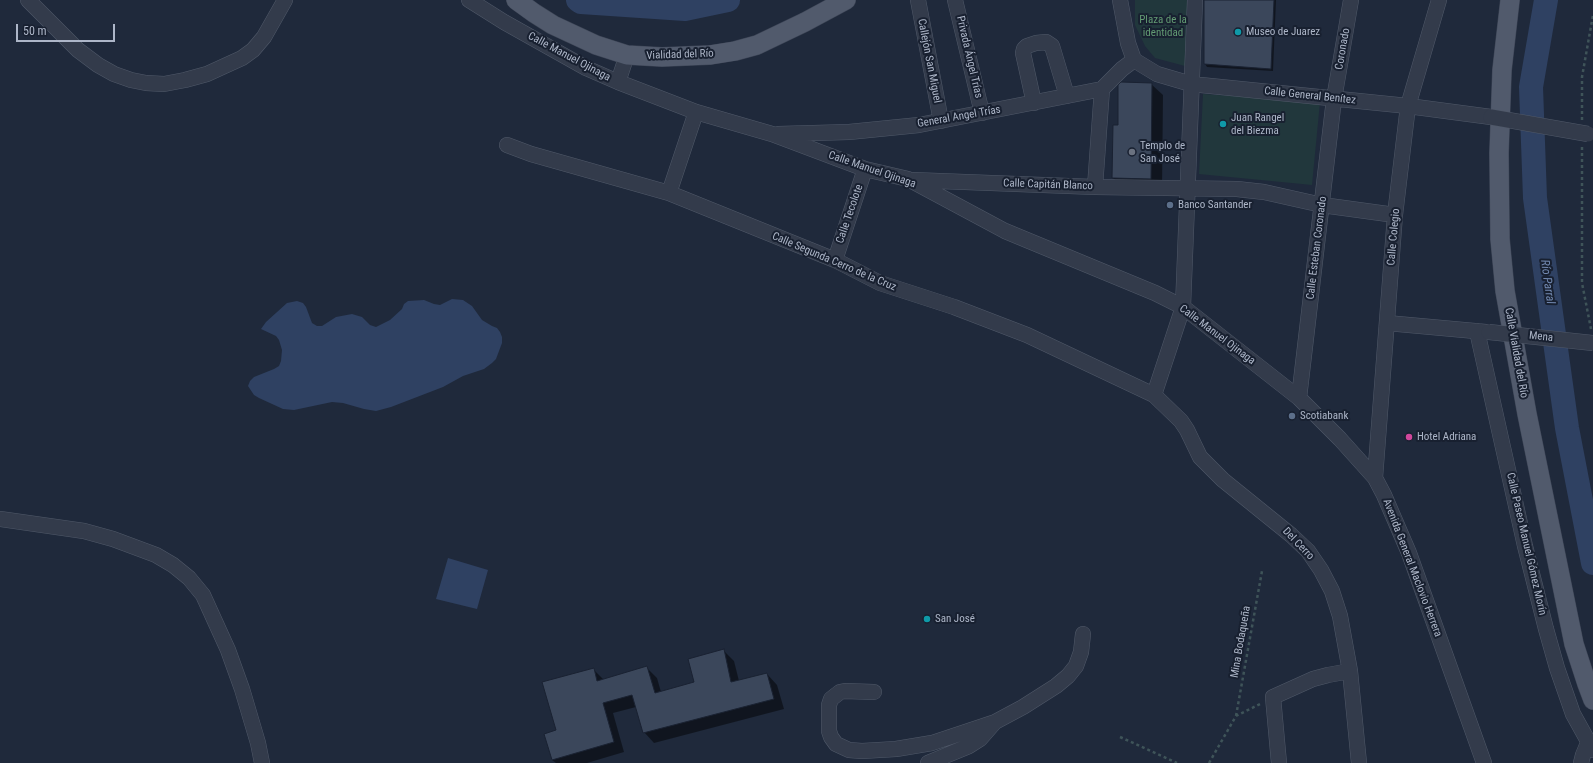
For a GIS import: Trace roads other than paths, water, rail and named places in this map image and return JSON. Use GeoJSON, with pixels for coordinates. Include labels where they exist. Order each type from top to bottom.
{"type":"FeatureCollection","features":[{"type":"Feature","properties":{"kind":"main road","name":"Vialidad del Río"},"geometry":{"type":"LineString","coordinates":[[516,0],[553,25],[596,45],[627,55],[662,57],[710,55],[735,51],[757,45],[846,0]]}},
{"type":"Feature","properties":{"kind":"main road","name":"Calle Vialidad del Río"},"geometry":{"type":"LineString","coordinates":[[1510,0],[1502,70],[1499,153],[1500,238],[1505,291],[1529,421],[1574,644],[1593,700]]}},
{"type":"Feature","properties":{"kind":"street"},"geometry":{"type":"LineString","coordinates":[[28,0],[78,50],[98,65],[114,74],[131,80],[164,84],[185,80],[224,68],[253,50],[271,27],[285,0]]}},
{"type":"Feature","properties":{"kind":"street","name":"Calle Manuel Ojinaga"},"geometry":{"type":"LineString","coordinates":[[469,0],[569,59],[618,82],[696,112],[772,134],[865,169],[908,179],[1005,231],[1155,293],[1182,307],[1299,398]]}},
{"type":"Feature","properties":{"kind":"street","name":"Callejón San Miguel"},"geometry":{"type":"LineString","coordinates":[[918,0],[941,121]]}},
{"type":"Feature","properties":{"kind":"street","name":"Privada Ángel Trías"},"geometry":{"type":"LineString","coordinates":[[955,0],[982,114]]}},
{"type":"Feature","properties":{"kind":"street"},"geometry":{"type":"LineString","coordinates":[[1095,187],[1102,89],[1122,69],[1134,60],[1128,43],[1120,0]]}},
{"type":"Feature","properties":{"kind":"street"},"geometry":{"type":"LineString","coordinates":[[1154,395],[1182,307],[1195,0]]}},
{"type":"Feature","properties":{"kind":"street","name":"Coronado"},"geometry":{"type":"LineString","coordinates":[[1334,98],[1352,0]]}},
{"type":"Feature","properties":{"kind":"street","name":"Calle Colegio"},"geometry":{"type":"LineString","coordinates":[[1374,478],[1395,214],[1408,106],[1439,0]]}},
{"type":"Feature","properties":{"kind":"street"},"geometry":{"type":"LineString","coordinates":[[1034,103],[1023,53],[1027,46],[1036,43],[1046,42],[1052,46],[1067,96]]}},
{"type":"Feature","properties":{"kind":"street"},"geometry":{"type":"LineString","coordinates":[[618,82],[627,55]]}},
{"type":"Feature","properties":{"kind":"street","name":"Calle General Benítez"},"geometry":{"type":"LineString","coordinates":[[1134,60],[1157,74],[1191,84],[1408,106],[1491,117],[1586,134]]}},
{"type":"Feature","properties":{"kind":"street","name":"General Angel Trías"},"geometry":{"type":"LineString","coordinates":[[772,134],[849,132],[919,125],[982,114],[1102,89]]}},
{"type":"Feature","properties":{"kind":"street","name":"Calle Esteban Coronado"},"geometry":{"type":"LineString","coordinates":[[1299,398],[1334,98]]}},
{"type":"Feature","properties":{"kind":"street"},"geometry":{"type":"LineString","coordinates":[[669,193],[696,112]]}},
{"type":"Feature","properties":{"kind":"street","name":"Calle Segunda Cerro de la Cruz"},"geometry":{"type":"LineString","coordinates":[[507,145],[531,154],[669,193],[835,260],[880,283],[954,307],[1027,335],[1154,395]]}},
{"type":"Feature","properties":{"kind":"street","name":"Calle Tecolote"},"geometry":{"type":"LineString","coordinates":[[835,260],[865,169]]}},
{"type":"Feature","properties":{"kind":"street","name":"Calle Capitán Blanco"},"geometry":{"type":"LineString","coordinates":[[908,179],[1095,187],[1214,188],[1264,192],[1322,205],[1395,214]]}},
{"type":"Feature","properties":{"kind":"street","name":"Mena"},"geometry":{"type":"LineString","coordinates":[[1387,323],[1483,332],[1592,338]]}},
{"type":"Feature","properties":{"kind":"street","name":"Calle Paseo Manuel Gómez Morín"},"geometry":{"type":"LineString","coordinates":[[1483,332],[1525,546],[1556,668],[1573,714],[1591,747]]}},
{"type":"Feature","properties":{"kind":"street","name":"Del Cerro"},"geometry":{"type":"LineString","coordinates":[[1154,395],[1187,430],[1200,458],[1223,480],[1291,535],[1308,551],[1332,590],[1340,616],[1350,671],[1359,763]]}},
{"type":"Feature","properties":{"kind":"street","name":"Avenida General Maclovio Herrera"},"geometry":{"type":"LineString","coordinates":[[1299,398],[1340,439],[1374,478],[1384,495],[1409,553],[1484,763]]}},
{"type":"Feature","properties":{"kind":"street"},"geometry":{"type":"LineString","coordinates":[[0,519],[34,522],[84,531],[113,539],[156,555],[173,565],[189,578],[203,595],[228,650],[242,689],[258,743],[262,763]]}},
{"type":"Feature","properties":{"kind":"street"},"geometry":{"type":"LineString","coordinates":[[874,692],[845,691],[835,695],[831,699],[829,705],[830,731],[831,737],[836,744],[849,750],[862,751],[907,748],[952,737],[995,722],[1024,707],[1056,686],[1068,676],[1076,666],[1081,652],[1083,634]]}},
{"type":"Feature","properties":{"kind":"street"},"geometry":{"type":"LineString","coordinates":[[1279,763],[1273,697],[1313,680],[1328,675],[1350,671]]}},
{"type":"Feature","properties":{"kind":"street"},"geometry":{"type":"LineString","coordinates":[[928,763],[969,746],[980,739],[995,722]]}},
{"type":"Feature","properties":{"kind":"street"},"geometry":{"type":"LineString","coordinates":[[1581,763],[1583,755],[1591,747]]}},
{"type":"Feature","properties":{"kind":"water"},"geometry":{"type":"Polygon","coordinates":[[[452,299],[463,300],[472,306],[482,320],[497,328],[502,337],[502,343],[496,359],[484,369],[463,376],[443,387],[391,407],[376,411],[343,403],[332,402],[294,410],[283,409],[254,395],[248,386],[254,377],[279,366],[282,350],[279,340],[276,336],[261,329],[266,322],[287,303],[297,301],[303,303],[312,323],[317,326],[322,326],[336,317],[352,314],[362,317],[370,325],[376,327],[390,320],[408,301],[424,300],[440,305],[452,299]]]}},
{"type":"Feature","properties":{"kind":"water"},"geometry":{"type":"Polygon","coordinates":[[[448,558],[488,570],[477,609],[436,599],[448,558]]]}},
{"type":"Feature","properties":{"kind":"waterway","name":"Río Parral"},"geometry":{"type":"LineString","coordinates":[[578,0],[581,2],[685,9],[728,0]]}},
{"type":"Feature","properties":{"kind":"waterway","name":"Río Parral"},"geometry":{"type":"LineString","coordinates":[[1546,0],[1531,87],[1535,198],[1567,428],[1593,563]]}},
{"type":"Feature","properties":{"kind":"place","name":"Museo de Juarez"},"geometry":{"type":"Point","coordinates":[1238,32]}},
{"type":"Feature","properties":{"kind":"place","name":"Juan Rangel del Biezma"},"geometry":{"type":"Point","coordinates":[1223,124]}},
{"type":"Feature","properties":{"kind":"place","name":"Templo de San José"},"geometry":{"type":"Point","coordinates":[1132,152]}},
{"type":"Feature","properties":{"kind":"place","name":"Banco Santander"},"geometry":{"type":"Point","coordinates":[1170,205]}},
{"type":"Feature","properties":{"kind":"place","name":"Scotiabank"},"geometry":{"type":"Point","coordinates":[1292,416]}},
{"type":"Feature","properties":{"kind":"place","name":"Hotel Adriana"},"geometry":{"type":"Point","coordinates":[1409,437]}},
{"type":"Feature","properties":{"kind":"place","name":"San José"},"geometry":{"type":"Point","coordinates":[927,619]}},
{"type":"Feature","properties":{"kind":"park label","name":"Plaza de la identidad"},"geometry":{"type":"Point","coordinates":[1163,26]}}]}
